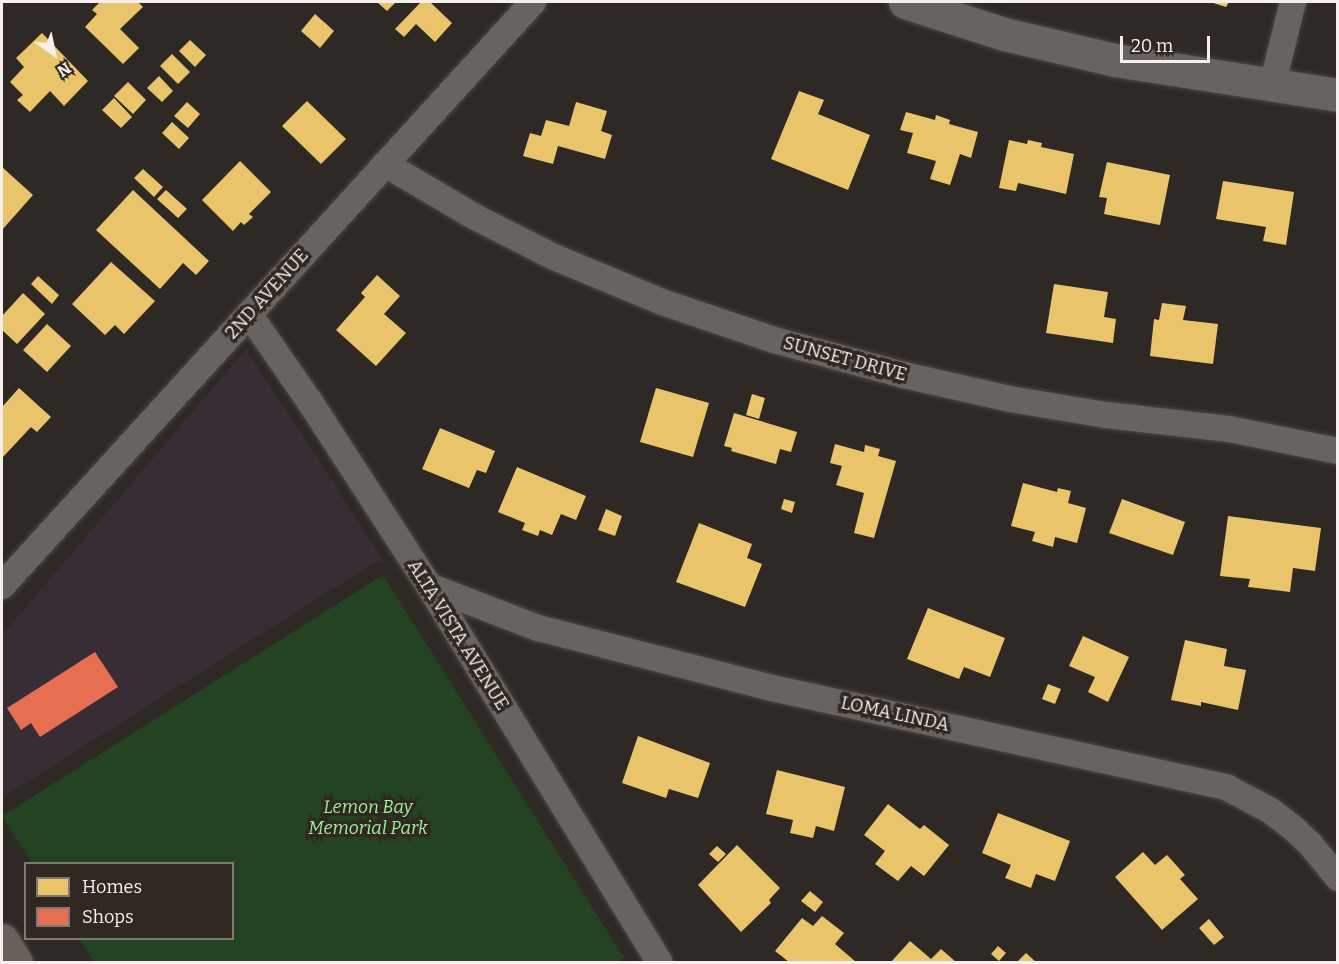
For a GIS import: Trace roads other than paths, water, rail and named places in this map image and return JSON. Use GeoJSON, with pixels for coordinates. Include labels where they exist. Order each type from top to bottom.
{"type":"FeatureCollection","features":[{"type":"Feature","properties":{"kind":"main road"},"geometry":{"type":"LineString","coordinates":[[2,940],[16,963]]}},
{"type":"Feature","properties":{"kind":"street","name":"2ND AVENUE"},"geometry":{"type":"LineString","coordinates":[[2,586],[532,2]]}},
{"type":"Feature","properties":{"kind":"street"},"geometry":{"type":"LineString","coordinates":[[904,2],[1004,34],[1115,60],[1338,95]]}},
{"type":"Feature","properties":{"kind":"street"},"geometry":{"type":"LineString","coordinates":[[1272,86],[1293,2]]}},
{"type":"Feature","properties":{"kind":"street","name":"SUNSET DRIVE"},"geometry":{"type":"LineString","coordinates":[[386,164],[475,217],[554,257],[662,302],[774,340],[904,375],[1010,399],[1106,415],[1229,429],[1338,451]]}},
{"type":"Feature","properties":{"kind":"street","name":"ALTA VISTA AVENUE"},"geometry":{"type":"LineString","coordinates":[[249,314],[310,402],[429,586],[659,963]]}},
{"type":"Feature","properties":{"kind":"street","name":"LOMA LINDA"},"geometry":{"type":"LineString","coordinates":[[429,586],[538,628],[761,685],[1226,788],[1270,811],[1295,830],[1338,878]]}},
{"type":"Feature","properties":{"kind":"park label","name":"Lemon Bay Memorial Park"},"geometry":{"type":"Point","coordinates":[368,818]}}]}
